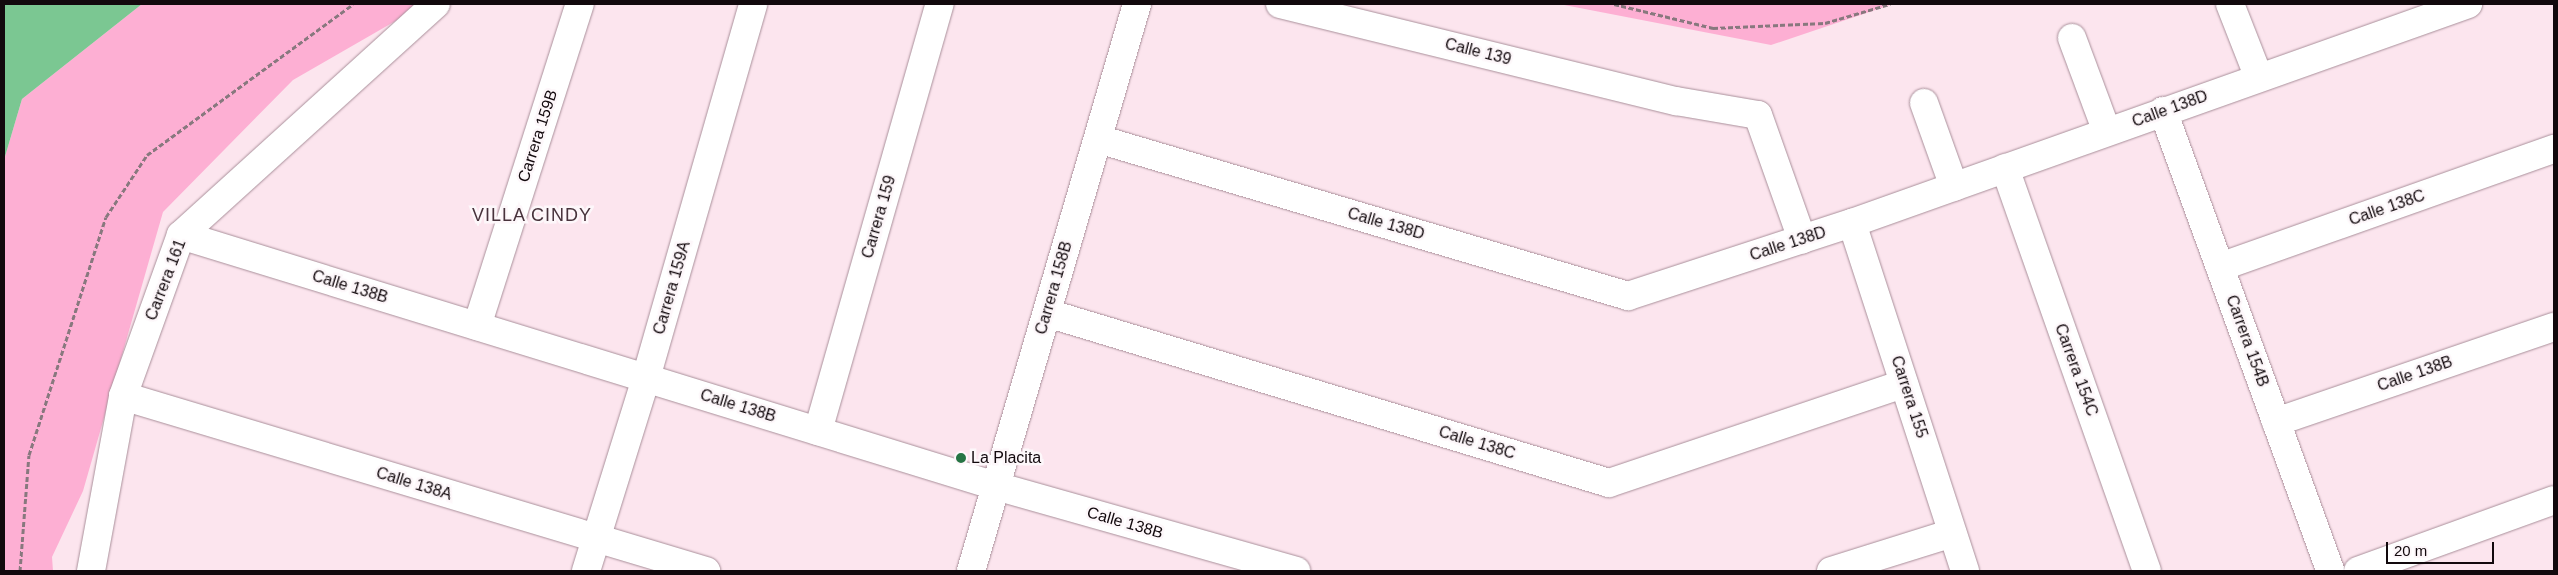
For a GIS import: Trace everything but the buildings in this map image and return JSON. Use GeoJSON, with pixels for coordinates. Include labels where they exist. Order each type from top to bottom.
{"type":"FeatureCollection","features":[{"type":"Feature","properties":{"kind":"street","name":"Carrera 161"},"geometry":{"type":"LineString","coordinates":[[91,571],[123,396],[181,235],[436,4]]}},
{"type":"Feature","properties":{"kind":"street","name":"Carrera 159B"},"geometry":{"type":"LineString","coordinates":[[477,326],[580,4]]}},
{"type":"Feature","properties":{"kind":"street","name":"Carrera 159A"},"geometry":{"type":"LineString","coordinates":[[586,571],[646,378],[753,4]]}},
{"type":"Feature","properties":{"kind":"street","name":"Carrera 159"},"geometry":{"type":"LineString","coordinates":[[818,431],[940,4]]}},
{"type":"Feature","properties":{"kind":"street","name":"Carrera 158B"},"geometry":{"type":"LineString","coordinates":[[971,571],[1137,4]]}},
{"type":"Feature","properties":{"kind":"street","name":"Calle 139"},"geometry":{"type":"LineString","coordinates":[[1280,4],[1676,101],[1758,115],[1802,240]]}},
{"type":"Feature","properties":{"kind":"street"},"geometry":{"type":"LineString","coordinates":[[2230,4],[2259,78]]}},
{"type":"Feature","properties":{"kind":"street","name":"Calle 138D"},"geometry":{"type":"LineString","coordinates":[[1098,139],[1628,296],[1852,224],[2259,78],[2409,14],[2468,4]]}},
{"type":"Feature","properties":{"kind":"street"},"geometry":{"type":"LineString","coordinates":[[2072,38],[2107,132]]}},
{"type":"Feature","properties":{"kind":"street"},"geometry":{"type":"LineString","coordinates":[[1924,103],[1954,187]]}},
{"type":"Feature","properties":{"kind":"street","name":"Carrera 154B"},"geometry":{"type":"LineString","coordinates":[[2163,111],[2330,571]]}},
{"type":"Feature","properties":{"kind":"street","name":"Calle 138C"},"geometry":{"type":"LineString","coordinates":[[2220,267],[2554,149]]}},
{"type":"Feature","properties":{"kind":"street","name":"Carrera 154C"},"geometry":{"type":"LineString","coordinates":[[2005,168],[2147,571]]}},
{"type":"Feature","properties":{"kind":"street","name":"Carrera 155"},"geometry":{"type":"LineString","coordinates":[[1852,224],[1965,571]]}},
{"type":"Feature","properties":{"kind":"street","name":"Calle 138B"},"geometry":{"type":"LineString","coordinates":[[181,235],[996,486],[1296,571]]}},
{"type":"Feature","properties":{"kind":"street","name":"Calle 138C"},"geometry":{"type":"LineString","coordinates":[[1047,313],[1609,483],[1904,384]]}},
{"type":"Feature","properties":{"kind":"street","name":"Calle 138B"},"geometry":{"type":"LineString","coordinates":[[2276,422],[2554,327]]}},
{"type":"Feature","properties":{"kind":"street","name":"Calle 138A"},"geometry":{"type":"LineString","coordinates":[[123,396],[706,571]]}},
{"type":"Feature","properties":{"kind":"street"},"geometry":{"type":"LineString","coordinates":[[2358,571],[2554,500]]}},
{"type":"Feature","properties":{"kind":"street"},"geometry":{"type":"LineString","coordinates":[[1830,571],[1952,533]]}},
{"type":"Feature","properties":{"kind":"path"},"geometry":{"type":"LineString","coordinates":[[20,571],[28,455],[106,217],[147,155],[353,4]]}},
{"type":"Feature","properties":{"kind":"path"},"geometry":{"type":"LineString","coordinates":[[1614,4],[1713,28],[1825,23],[1890,4]]}},
{"type":"Feature","properties":{"kind":"shaded area"},"geometry":{"type":"Polygon","coordinates":[[[4,4],[142,4],[22,99],[4,160],[4,4]]]}},
{"type":"Feature","properties":{"kind":"shaded area"},"geometry":{"type":"Polygon","coordinates":[[[142,4],[425,4],[293,80],[163,212],[83,491],[52,557],[53,571],[4,571],[4,160],[22,99],[142,4]]]}},
{"type":"Feature","properties":{"kind":"shaded area"},"geometry":{"type":"Polygon","coordinates":[[[1559,4],[1893,4],[1771,45],[1559,4]]]}},
{"type":"Feature","properties":{"kind":"place","name":"La Placita"},"geometry":{"type":"Point","coordinates":[961,458]}},
{"type":"Feature","properties":{"kind":"district","name":"VILLA CINDY"},"geometry":{"type":"Point","coordinates":[532,215]}}]}
